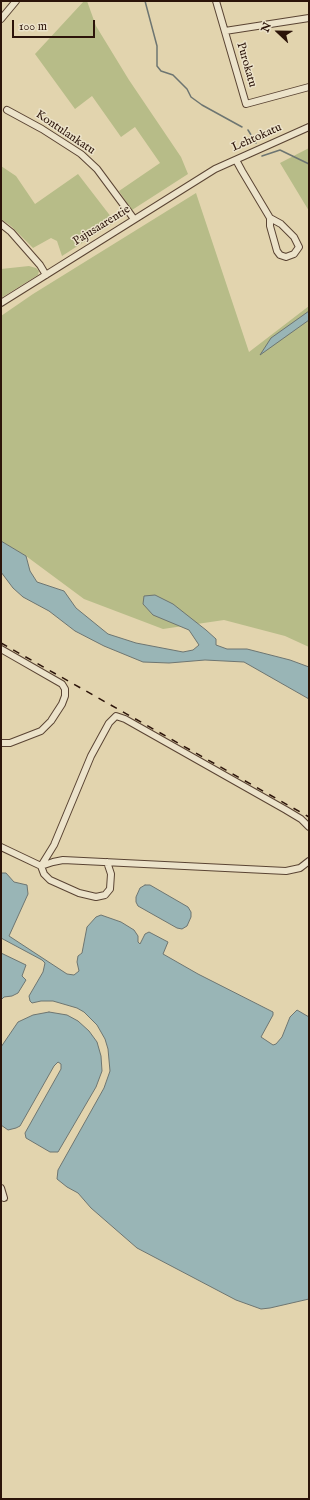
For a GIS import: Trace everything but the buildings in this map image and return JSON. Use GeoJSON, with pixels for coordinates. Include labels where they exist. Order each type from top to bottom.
{"type":"FeatureCollection","features":[{"type":"Feature","properties":{"kind":"street"},"geometry":{"type":"LineString","coordinates":[[1,19],[16,1]]}},
{"type":"Feature","properties":{"kind":"street","name":"Purokatu"},"geometry":{"type":"LineString","coordinates":[[216,1],[246,104],[309,87]]}},
{"type":"Feature","properties":{"kind":"street","name":"Purokatu"},"geometry":{"type":"LineString","coordinates":[[225,31],[309,18]]}},
{"type":"Feature","properties":{"kind":"street","name":"Kontulankatu"},"geometry":{"type":"LineString","coordinates":[[7,110],[42,129],[81,154],[97,169],[134,219]]}},
{"type":"Feature","properties":{"kind":"street","name":"Lehtokatu"},"geometry":{"type":"LineString","coordinates":[[215,169],[309,127]]}},
{"type":"Feature","properties":{"kind":"street"},"geometry":{"type":"LineString","coordinates":[[236,160],[270,218],[281,224],[294,237],[299,246],[294,254],[286,257],[280,255],[277,251],[270,228],[270,218]]}},
{"type":"Feature","properties":{"kind":"street","name":"Pajusaarentie"},"geometry":{"type":"LineString","coordinates":[[1,303],[215,169]]}},
{"type":"Feature","properties":{"kind":"street"},"geometry":{"type":"LineString","coordinates":[[1,224],[11,232],[46,275]]}},
{"type":"Feature","properties":{"kind":"street"},"geometry":{"type":"LineString","coordinates":[[1,649],[62,684],[65,689],[65,696],[52,721],[41,731],[10,743],[1,743]]}},
{"type":"Feature","properties":{"kind":"street"},"geometry":{"type":"LineString","coordinates":[[41,866],[54,845],[91,756],[109,723],[116,716],[125,719],[286,810],[301,819],[309,827]]}},
{"type":"Feature","properties":{"kind":"street"},"geometry":{"type":"LineString","coordinates":[[1,847],[41,866],[63,860],[286,871],[300,868],[309,861]]}},
{"type":"Feature","properties":{"kind":"street"},"geometry":{"type":"LineString","coordinates":[[41,866],[44,874],[50,880],[79,893],[96,897],[105,895],[110,889],[111,874],[107,862]]}},
{"type":"Feature","properties":{"kind":"street"},"geometry":{"type":"LineString","coordinates":[[1,1188],[4,1198]]}},
{"type":"Feature","properties":{"kind":"green space"},"geometry":{"type":"Polygon","coordinates":[[[84,1],[87,1],[96,26],[129,80],[181,157],[188,174],[132,210],[119,191],[160,163],[135,127],[121,137],[92,96],[75,109],[35,54],[84,1]]]}},
{"type":"Feature","properties":{"kind":"green space"},"geometry":{"type":"Polygon","coordinates":[[[309,148],[309,211],[280,163],[309,148]]]}},
{"type":"Feature","properties":{"kind":"green space"},"geometry":{"type":"Polygon","coordinates":[[[1,166],[16,176],[35,204],[78,174],[115,222],[62,256],[57,241],[51,238],[33,248],[11,226],[1,219],[1,166]]]}},
{"type":"Feature","properties":{"kind":"green space"},"geometry":{"type":"Polygon","coordinates":[[[196,193],[249,352],[309,306],[309,647],[285,636],[224,620],[163,629],[84,599],[26,556],[1,541],[1,316],[33,294],[196,193]]]}},
{"type":"Feature","properties":{"kind":"green space"},"geometry":{"type":"Polygon","coordinates":[[[29,266],[36,268],[39,271],[38,275],[1,298],[1,269],[29,266]]]}},
{"type":"Feature","properties":{"kind":"water"},"geometry":{"type":"Polygon","coordinates":[[[309,311],[309,320],[260,355],[271,338],[309,311]]]}},
{"type":"Feature","properties":{"kind":"water"},"geometry":{"type":"Polygon","coordinates":[[[1,541],[26,556],[30,571],[37,582],[64,591],[76,608],[108,634],[136,643],[183,652],[193,650],[199,645],[189,630],[153,615],[143,604],[144,596],[155,595],[173,604],[206,630],[216,639],[216,645],[227,649],[247,649],[290,660],[309,667],[309,699],[244,662],[205,660],[169,663],[143,662],[104,646],[75,631],[49,611],[23,597],[13,588],[1,572],[1,541]]]}},
{"type":"Feature","properties":{"kind":"water"},"geometry":{"type":"Polygon","coordinates":[[[1,873],[6,873],[14,882],[27,885],[28,894],[9,936],[67,974],[74,975],[79,971],[77,962],[78,956],[82,953],[87,927],[96,917],[101,915],[121,922],[134,930],[138,936],[138,942],[140,944],[145,934],[149,932],[168,942],[163,954],[198,974],[273,1012],[273,1015],[261,1037],[273,1045],[276,1044],[282,1037],[290,1017],[297,1010],[309,1017],[309,1299],[261,1309],[236,1300],[137,1248],[91,1208],[78,1193],[57,1179],[58,1170],[104,1088],[110,1071],[108,1049],[105,1039],[97,1025],[84,1012],[77,1008],[53,1001],[32,1003],[30,1001],[29,996],[43,972],[45,963],[1,938],[1,873]]]}},
{"type":"Feature","properties":{"kind":"water"},"geometry":{"type":"Polygon","coordinates":[[[145,885],[150,885],[188,907],[191,912],[191,917],[187,926],[182,929],[177,928],[138,906],[136,897],[140,888],[145,885]]]}},
{"type":"Feature","properties":{"kind":"water"},"geometry":{"type":"Polygon","coordinates":[[[1,953],[26,965],[22,976],[26,980],[18,993],[12,996],[4,997],[1,1000],[1,953]]]}},
{"type":"Feature","properties":{"kind":"water"},"geometry":{"type":"Polygon","coordinates":[[[49,1012],[67,1015],[78,1021],[89,1031],[97,1042],[101,1056],[102,1071],[96,1087],[58,1152],[50,1152],[26,1138],[25,1133],[61,1069],[61,1064],[58,1062],[54,1066],[20,1126],[8,1130],[1,1125],[1,1047],[18,1022],[33,1015],[49,1012]]]}},
{"type":"Feature","properties":{"kind":"waterway"},"geometry":{"type":"LineString","coordinates":[[145,1],[157,46],[157,66],[161,71],[173,75],[187,89],[191,97],[202,105],[242,127]]}},
{"type":"Feature","properties":{"kind":"waterway"},"geometry":{"type":"LineString","coordinates":[[248,130],[256,143]]}},
{"type":"Feature","properties":{"kind":"waterway"},"geometry":{"type":"LineString","coordinates":[[262,156],[280,150],[309,164]]}},
{"type":"Feature","properties":{"kind":"railway"},"geometry":{"type":"LineString","coordinates":[[1,643],[309,817]]}}]}
